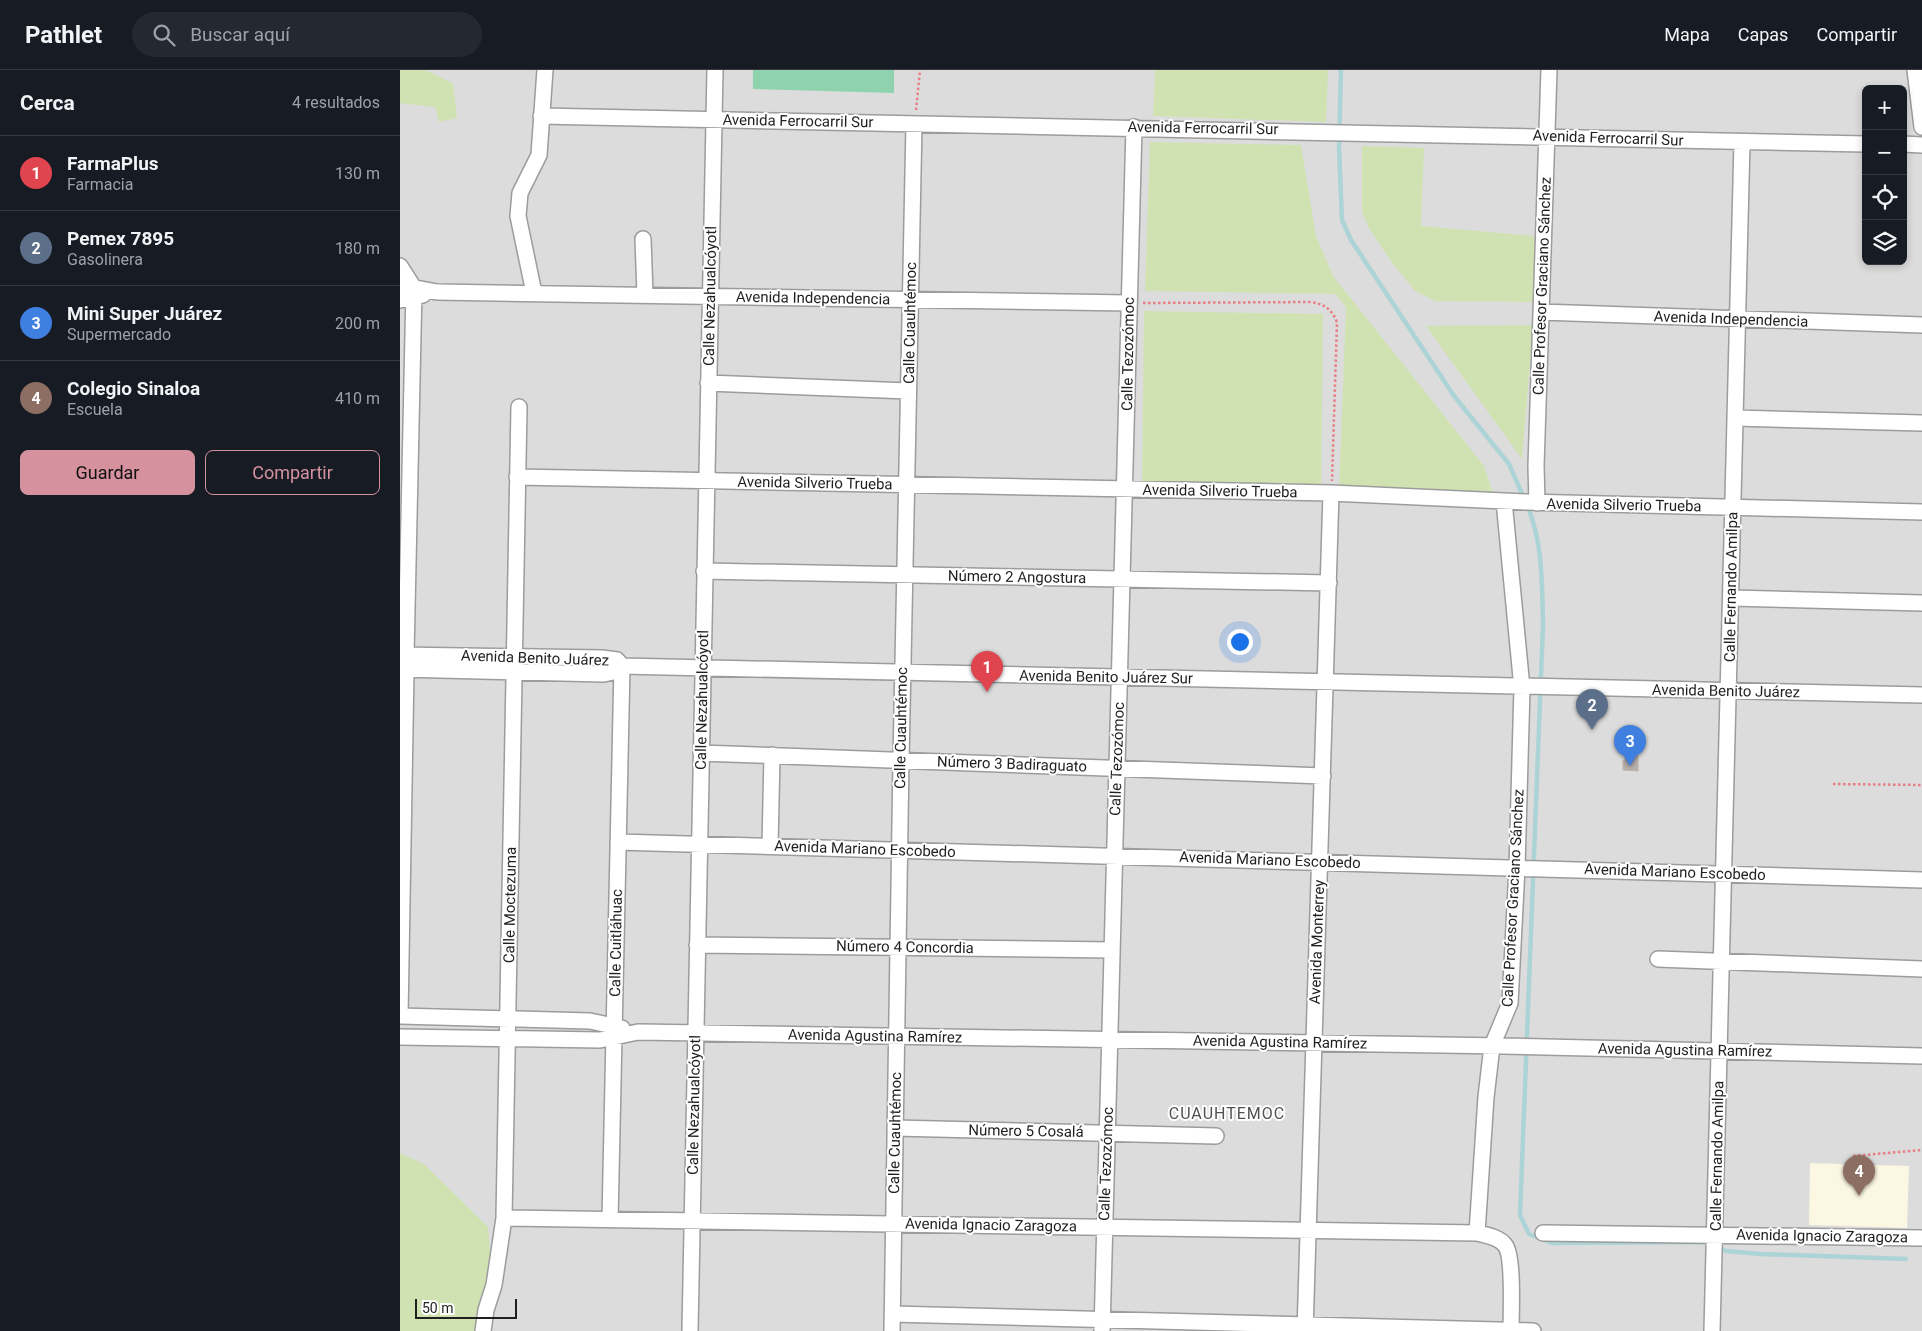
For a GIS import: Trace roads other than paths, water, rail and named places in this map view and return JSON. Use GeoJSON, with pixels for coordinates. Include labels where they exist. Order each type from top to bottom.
{"type":"FeatureCollection","features":[{"type":"Feature","properties":{"kind":"street"},"geometry":{"type":"LineString","coordinates":[[534,293],[518,216],[518,203],[526,178],[539,155],[545,70]]}},
{"type":"Feature","properties":{"kind":"street","name":"Calle Nezahualcóyotl"},"geometry":{"type":"LineString","coordinates":[[690,1331],[715,70]]}},
{"type":"Feature","properties":{"kind":"street","name":"Calle Profesor Graciano Sánchez"},"geometry":{"type":"LineString","coordinates":[[1538,503],[1536,466],[1549,70]]}},
{"type":"Feature","properties":{"kind":"street"},"geometry":{"type":"LineString","coordinates":[[1915,70],[1922,127]]}},
{"type":"Feature","properties":{"kind":"street","name":"Avenida Ferrocarril Sur"},"geometry":{"type":"LineString","coordinates":[[541,116],[1326,131],[1862,144]]}},
{"type":"Feature","properties":{"kind":"street","name":"Calle Cuauhtémoc"},"geometry":{"type":"LineString","coordinates":[[892,1331],[902,672],[914,124]]}},
{"type":"Feature","properties":{"kind":"street","name":"Calle Tezozómoc"},"geometry":{"type":"LineString","coordinates":[[1102,1325],[1134,127]]}},
{"type":"Feature","properties":{"kind":"street","name":"Calle Fernando Amilpa"},"geometry":{"type":"LineString","coordinates":[[1712,1331],[1742,142]]}},
{"type":"Feature","properties":{"kind":"street"},"geometry":{"type":"LineString","coordinates":[[1907,144],[1922,144]]}},
{"type":"Feature","properties":{"kind":"street"},"geometry":{"type":"LineString","coordinates":[[643,238],[646,295]]}},
{"type":"Feature","properties":{"kind":"street"},"geometry":{"type":"LineString","coordinates":[[400,266],[407,293],[400,1016]]}},
{"type":"Feature","properties":{"kind":"street","name":"Avenida Independencia"},"geometry":{"type":"LineString","coordinates":[[407,293],[534,293],[1129,303]]}},
{"type":"Feature","properties":{"kind":"street","name":"Avenida Independencia"},"geometry":{"type":"LineString","coordinates":[[1541,312],[1922,325]]}},
{"type":"Feature","properties":{"kind":"street"},"geometry":{"type":"LineString","coordinates":[[708,383],[908,391]]}},
{"type":"Feature","properties":{"kind":"street","name":"Calle Moctezuma"},"geometry":{"type":"LineString","coordinates":[[483,1331],[486,1310],[494,1284],[504,1218],[519,407]]}},
{"type":"Feature","properties":{"kind":"street"},"geometry":{"type":"LineString","coordinates":[[1735,418],[1922,423]]}},
{"type":"Feature","properties":{"kind":"street","name":"Avenida Silverio Trueba"},"geometry":{"type":"LineString","coordinates":[[517,477],[1332,493],[1538,503],[1922,512]]}},
{"type":"Feature","properties":{"kind":"street","name":"Avenida Monterrey"},"geometry":{"type":"LineString","coordinates":[[1305,1328],[1332,493]]}},
{"type":"Feature","properties":{"kind":"street","name":"Calle Profesor Graciano Sánchez"},"geometry":{"type":"LineString","coordinates":[[1477,1233],[1486,1097],[1497,1046],[1510,1004],[1526,688],[1504,501]]}},
{"type":"Feature","properties":{"kind":"street","name":"Número 2 Angostura"},"geometry":{"type":"LineString","coordinates":[[704,571],[1329,583]]}},
{"type":"Feature","properties":{"kind":"street"},"geometry":{"type":"LineString","coordinates":[[1731,598],[1922,603]]}},
{"type":"Feature","properties":{"kind":"street","name":"Avenida Benito Juárez"},"geometry":{"type":"LineString","coordinates":[[403,662],[515,664],[611,658],[617,660],[622,666]]}},
{"type":"Feature","properties":{"kind":"street","name":"Avenida Benito Juárez Sur"},"geometry":{"type":"LineString","coordinates":[[622,666],[1526,688]]}},
{"type":"Feature","properties":{"kind":"street","name":"Calle Cuitláhuac"},"geometry":{"type":"LineString","coordinates":[[610,1220],[622,666]]}},
{"type":"Feature","properties":{"kind":"street","name":"Avenida Benito Juárez"},"geometry":{"type":"LineString","coordinates":[[1526,688],[1922,696]]}},
{"type":"Feature","properties":{"kind":"street","name":"Número 3 Badiraguato"},"geometry":{"type":"LineString","coordinates":[[701,753],[1322,776]]}},
{"type":"Feature","properties":{"kind":"street"},"geometry":{"type":"LineString","coordinates":[[770,846],[772,755]]}},
{"type":"Feature","properties":{"kind":"street","name":"Avenida Mariano Escobedo"},"geometry":{"type":"LineString","coordinates":[[618,842],[1922,880]]}},
{"type":"Feature","properties":{"kind":"street","name":"Número 4 Concordia"},"geometry":{"type":"LineString","coordinates":[[697,945],[1112,950]]}},
{"type":"Feature","properties":{"kind":"street"},"geometry":{"type":"LineString","coordinates":[[1658,959],[1922,969]]}},
{"type":"Feature","properties":{"kind":"street","name":"Avenida Agustina Ramírez"},"geometry":{"type":"LineString","coordinates":[[400,1016],[590,1021],[614,1032]]}},
{"type":"Feature","properties":{"kind":"street","name":"Avenida Agustina Ramírez"},"geometry":{"type":"LineString","coordinates":[[400,1037],[590,1040],[614,1032],[638,1032],[1497,1046],[1922,1056]]}},
{"type":"Feature","properties":{"kind":"street","name":"Número 5 Cosalá"},"geometry":{"type":"LineString","coordinates":[[895,1128],[1216,1136]]}},
{"type":"Feature","properties":{"kind":"street","name":"Avenida Ignacio Zaragoza"},"geometry":{"type":"LineString","coordinates":[[504,1218],[1477,1233]]}},
{"type":"Feature","properties":{"kind":"street"},"geometry":{"type":"LineString","coordinates":[[1477,1233],[1492,1236],[1505,1244],[1510,1256],[1511,1331]]}},
{"type":"Feature","properties":{"kind":"street","name":"Avenida Ignacio Zaragoza"},"geometry":{"type":"LineString","coordinates":[[1543,1233],[1922,1238]]}},
{"type":"Feature","properties":{"kind":"street"},"geometry":{"type":"LineString","coordinates":[[892,1314],[1102,1325],[1534,1331]]}},
{"type":"Feature","properties":{"kind":"waterway"},"geometry":{"type":"LineString","coordinates":[[1341,70],[1339,147],[1342,220],[1351,240],[1454,396],[1509,464],[1524,498]]}},
{"type":"Feature","properties":{"kind":"waterway"},"geometry":{"type":"LineString","coordinates":[[1527,505],[1539,549],[1543,624],[1520,1215],[1529,1234],[1552,1243],[1703,1242],[1726,1251],[1761,1254],[1906,1259]]}},
{"type":"Feature","properties":{"kind":"place","name":"FarmaPlus"},"geometry":{"type":"Point","coordinates":[987,692]}},
{"type":"Feature","properties":{"kind":"place","name":"Pemex 7895"},"geometry":{"type":"Point","coordinates":[1592,730]}},
{"type":"Feature","properties":{"kind":"place","name":"Mini Super Juárez"},"geometry":{"type":"Point","coordinates":[1630,766]}},
{"type":"Feature","properties":{"kind":"place","name":"Colegio Sinaloa"},"geometry":{"type":"Point","coordinates":[1859,1196]}},
{"type":"Feature","properties":{"kind":"district","name":"CUAUHTEMOC"},"geometry":{"type":"Point","coordinates":[1227,1113]}}]}
